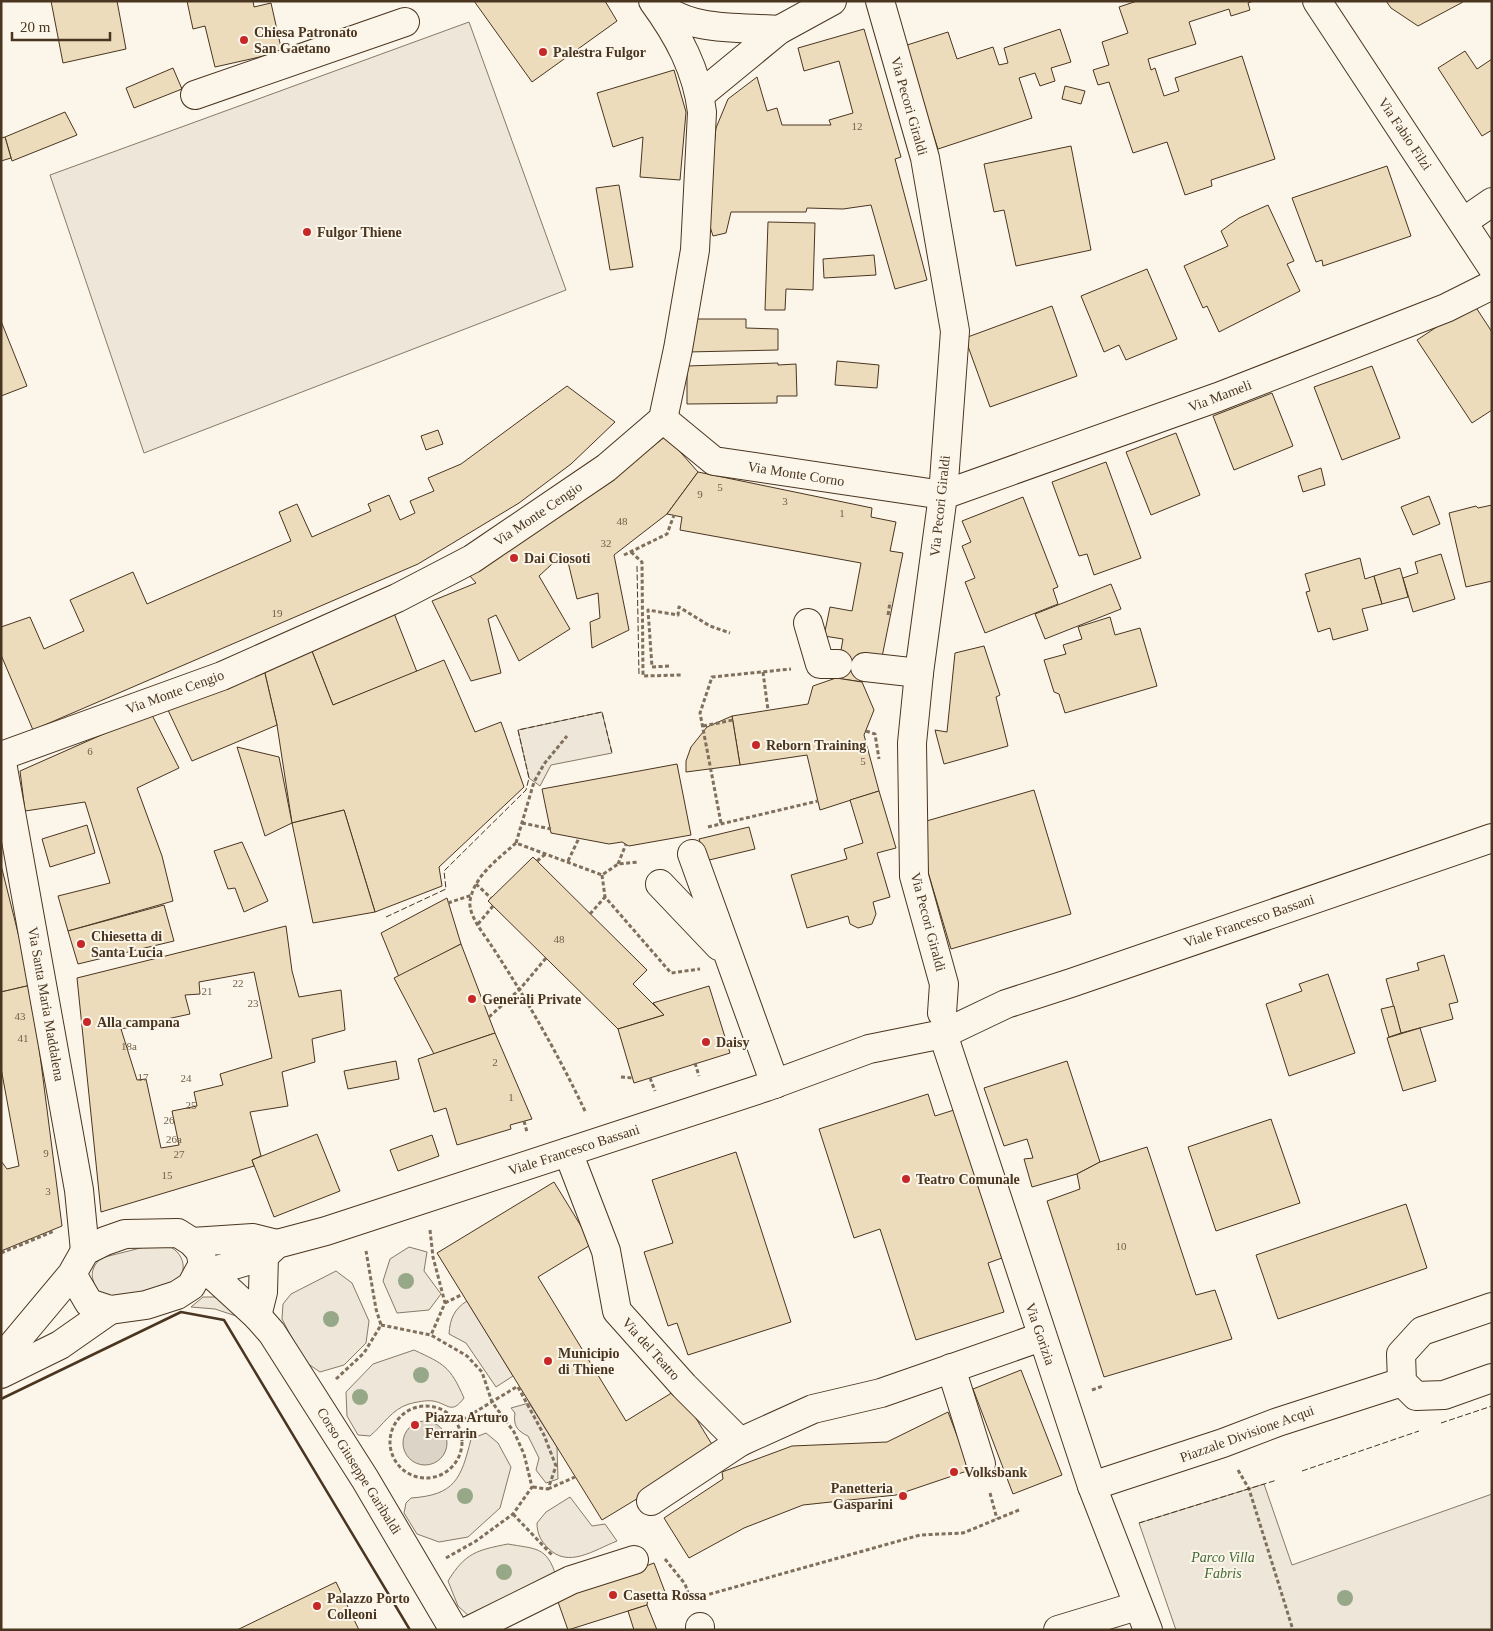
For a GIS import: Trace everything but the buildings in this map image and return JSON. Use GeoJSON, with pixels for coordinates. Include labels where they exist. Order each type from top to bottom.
{"type":"FeatureCollection","features":[{"type":"Feature","properties":{"kind":"street"},"geometry":{"type":"LineString","coordinates":[[654,1],[680,18],[701,24],[779,30]]}},
{"type":"Feature","properties":{"kind":"street"},"geometry":{"type":"LineString","coordinates":[[654,1],[687,56],[700,95],[702,112],[695,250],[678,349],[663,419]]}},
{"type":"Feature","properties":{"kind":"street"},"geometry":{"type":"LineString","coordinates":[[700,95],[779,30],[832,1]]}},
{"type":"Feature","properties":{"kind":"street","name":"Via Pecori Giraldi"},"geometry":{"type":"LineString","coordinates":[[880,1],[924,158],[955,331],[943,495],[919,673],[912,743],[914,876],[944,984],[942,1024]]}},
{"type":"Feature","properties":{"kind":"street","name":"Via Fabio Filzi"},"geometry":{"type":"LineString","coordinates":[[1317,1],[1492,267]]}},
{"type":"Feature","properties":{"kind":"street"},"geometry":{"type":"LineString","coordinates":[[195,94],[405,22]]}},
{"type":"Feature","properties":{"kind":"street"},"geometry":{"type":"LineString","coordinates":[[1463,222],[1492,202]]}},
{"type":"Feature","properties":{"kind":"street","name":"Via Mameli"},"geometry":{"type":"LineString","coordinates":[[943,495],[1218,397],[1446,308],[1492,285]]}},
{"type":"Feature","properties":{"kind":"street","name":"Via Monte Corno"},"geometry":{"type":"LineString","coordinates":[[663,419],[714,461],[943,495]]}},
{"type":"Feature","properties":{"kind":"street","name":"Via Monte Cengio"},"geometry":{"type":"LineString","coordinates":[[1,756],[222,676],[397,598],[472,559],[606,468],[663,419]]}},
{"type":"Feature","properties":{"kind":"street"},"geometry":{"type":"LineString","coordinates":[[808,624],[820,664],[919,673]]}},
{"type":"Feature","properties":{"kind":"street","name":"Via Santa Maria Maddalena"},"geometry":{"type":"LineString","coordinates":[[1,756],[79,1190],[79,1262]]}},
{"type":"Feature","properties":{"kind":"street","name":"Viale Francesco Bassani"},"geometry":{"type":"LineString","coordinates":[[203,1274],[326,1231],[775,1084],[869,1049],[1492,838]]}},
{"type":"Feature","properties":{"kind":"street"},"geometry":{"type":"LineString","coordinates":[[696,842],[729,960],[775,1084]]}},
{"type":"Feature","properties":{"kind":"street"},"geometry":{"type":"LineString","coordinates":[[653,872],[729,960]]}},
{"type":"Feature","properties":{"kind":"street","name":"Via Gorizia"},"geometry":{"type":"LineString","coordinates":[[942,1024],[1041,1336],[1092,1486],[1142,1618]]}},
{"type":"Feature","properties":{"kind":"street","name":"Via del Teatro"},"geometry":{"type":"LineString","coordinates":[[568,1152],[606,1251],[617,1312],[684,1386],[740,1442]]}},
{"type":"Feature","properties":{"kind":"street"},"geometry":{"type":"LineString","coordinates":[[1,1359],[79,1262],[105,1241],[125,1234],[178,1233],[192,1242],[200,1251],[203,1274],[191,1286],[177,1295],[146,1305],[110,1310],[89,1303],[79,1262]]}},
{"type":"Feature","properties":{"kind":"street"},"geometry":{"type":"LineString","coordinates":[[192,1242],[253,1238],[270,1250],[257,1316]]}},
{"type":"Feature","properties":{"kind":"street","name":"Corso Giuseppe Garibaldi"},"geometry":{"type":"LineString","coordinates":[[203,1274],[257,1316],[272,1333],[365,1479],[454,1630]]}},
{"type":"Feature","properties":{"kind":"street"},"geometry":{"type":"LineString","coordinates":[[1492,1307],[1422,1331],[1402,1354],[1402,1382],[1416,1396],[1444,1395],[1492,1378]]}},
{"type":"Feature","properties":{"kind":"street"},"geometry":{"type":"LineString","coordinates":[[1,1374],[60,1345],[110,1310]]}},
{"type":"Feature","properties":{"kind":"street"},"geometry":{"type":"LineString","coordinates":[[651,1500],[740,1442],[813,1409],[881,1394],[1041,1336]]}},
{"type":"Feature","properties":{"kind":"street"},"geometry":{"type":"LineString","coordinates":[[951,1368],[981,1464]]}},
{"type":"Feature","properties":{"kind":"street","name":"Piazzale Divisione Acqui"},"geometry":{"type":"LineString","coordinates":[[1092,1486],[1223,1443],[1278,1422],[1402,1382]]}},
{"type":"Feature","properties":{"kind":"street"},"geometry":{"type":"LineString","coordinates":[[470,1630],[570,1580],[634,1560]]}},
{"type":"Feature","properties":{"kind":"street"},"geometry":{"type":"LineString","coordinates":[[1058,1630],[1142,1618]]}},
{"type":"Feature","properties":{"kind":"path"},"geometry":{"type":"LineString","coordinates":[[624,556],[667,534],[674,515]]}},
{"type":"Feature","properties":{"kind":"path"},"geometry":{"type":"LineString","coordinates":[[631,552],[642,562],[643,676],[681,675]]}},
{"type":"Feature","properties":{"kind":"path"},"geometry":{"type":"LineString","coordinates":[[888,614],[890,602]]}},
{"type":"Feature","properties":{"kind":"path"},"geometry":{"type":"LineString","coordinates":[[669,666],[652,667],[648,610],[678,615],[679,607],[710,626],[730,634]]}},
{"type":"Feature","properties":{"kind":"path"},"geometry":{"type":"LineString","coordinates":[[721,823],[700,713],[712,677],[799,669]]}},
{"type":"Feature","properties":{"kind":"path"},"geometry":{"type":"LineString","coordinates":[[763,672],[768,710]]}},
{"type":"Feature","properties":{"kind":"path"},"geometry":{"type":"LineString","coordinates":[[703,726],[733,720]]}},
{"type":"Feature","properties":{"kind":"path"},"geometry":{"type":"LineString","coordinates":[[866,731],[874,734],[883,733]]}},
{"type":"Feature","properties":{"kind":"path"},"geometry":{"type":"LineString","coordinates":[[874,734],[881,768]]}},
{"type":"Feature","properties":{"kind":"path"},"geometry":{"type":"LineString","coordinates":[[567,736],[544,764],[534,782],[516,843],[490,866],[476,884],[470,904],[478,924],[520,990],[585,1111]]}},
{"type":"Feature","properties":{"kind":"path"},"geometry":{"type":"LineString","coordinates":[[696,842],[721,823],[818,801]]}},
{"type":"Feature","properties":{"kind":"path"},"geometry":{"type":"LineString","coordinates":[[522,823],[551,829]]}},
{"type":"Feature","properties":{"kind":"path"},"geometry":{"type":"LineString","coordinates":[[568,861],[579,838]]}},
{"type":"Feature","properties":{"kind":"path"},"geometry":{"type":"LineString","coordinates":[[516,843],[602,875]]}},
{"type":"Feature","properties":{"kind":"path"},"geometry":{"type":"LineString","coordinates":[[602,875],[618,864],[626,844]]}},
{"type":"Feature","properties":{"kind":"path"},"geometry":{"type":"LineString","coordinates":[[537,860],[547,853]]}},
{"type":"Feature","properties":{"kind":"path"},"geometry":{"type":"LineString","coordinates":[[618,864],[653,872]]}},
{"type":"Feature","properties":{"kind":"path"},"geometry":{"type":"LineString","coordinates":[[602,875],[605,897],[671,973],[729,960]]}},
{"type":"Feature","properties":{"kind":"path"},"geometry":{"type":"LineString","coordinates":[[476,884],[491,898]]}},
{"type":"Feature","properties":{"kind":"path"},"geometry":{"type":"LineString","coordinates":[[448,903],[472,895]]}},
{"type":"Feature","properties":{"kind":"path"},"geometry":{"type":"LineString","coordinates":[[590,914],[605,897]]}},
{"type":"Feature","properties":{"kind":"path"},"geometry":{"type":"LineString","coordinates":[[478,924],[493,906]]}},
{"type":"Feature","properties":{"kind":"path"},"geometry":{"type":"LineString","coordinates":[[489,1017],[520,990],[546,958]]}},
{"type":"Feature","properties":{"kind":"path"},"geometry":{"type":"LineString","coordinates":[[695,1063],[699,1076]]}},
{"type":"Feature","properties":{"kind":"path"},"geometry":{"type":"LineString","coordinates":[[621,1077],[633,1078]]}},
{"type":"Feature","properties":{"kind":"path"},"geometry":{"type":"LineString","coordinates":[[650,1078],[655,1091]]}},
{"type":"Feature","properties":{"kind":"path"},"geometry":{"type":"LineString","coordinates":[[524,1121],[527,1132]]}},
{"type":"Feature","properties":{"kind":"path"},"geometry":{"type":"LineString","coordinates":[[429,1224],[432,1257],[445,1303],[431,1335]]}},
{"type":"Feature","properties":{"kind":"path"},"geometry":{"type":"LineString","coordinates":[[1,1253],[61,1228]]}},
{"type":"Feature","properties":{"kind":"path"},"geometry":{"type":"LineString","coordinates":[[310,1395],[342,1375],[364,1353],[381,1325],[376,1309],[365,1248]]}},
{"type":"Feature","properties":{"kind":"path"},"geometry":{"type":"LineString","coordinates":[[445,1303],[463,1294]]}},
{"type":"Feature","properties":{"kind":"path"},"geometry":{"type":"LineString","coordinates":[[381,1325],[431,1335],[467,1356],[482,1372],[492,1402],[514,1432],[521,1447],[532,1487]]}},
{"type":"Feature","properties":{"kind":"path"},"geometry":{"type":"LineString","coordinates":[[457,1423],[518,1386],[544,1435],[556,1466],[548,1489]]}},
{"type":"Feature","properties":{"kind":"path"},"geometry":{"type":"LineString","coordinates":[[1092,1390],[1103,1386]]}},
{"type":"Feature","properties":{"kind":"path"},"geometry":{"type":"LineString","coordinates":[[425,1406],[437,1408],[448,1414],[457,1423],[462,1439],[460,1456],[446,1473],[435,1478],[424,1478],[403,1470],[396,1461],[391,1450],[391,1437],[394,1426],[402,1416],[412,1409],[425,1406]]}},
{"type":"Feature","properties":{"kind":"path"},"geometry":{"type":"LineString","coordinates":[[1223,1443],[1249,1489],[1293,1630]]}},
{"type":"Feature","properties":{"kind":"path"},"geometry":{"type":"LineString","coordinates":[[532,1487],[548,1489],[575,1477]]}},
{"type":"Feature","properties":{"kind":"path"},"geometry":{"type":"LineString","coordinates":[[421,1572],[476,1541],[513,1514],[532,1487]]}},
{"type":"Feature","properties":{"kind":"path"},"geometry":{"type":"LineString","coordinates":[[661,1554],[685,1584],[690,1600],[920,1535],[963,1533],[1019,1510]]}},
{"type":"Feature","properties":{"kind":"path"},"geometry":{"type":"LineString","coordinates":[[513,1514],[561,1564],[570,1580]]}},
{"type":"Feature","properties":{"kind":"green space","name":"Fulgor Thiene"},"geometry":{"type":"Polygon","coordinates":[[[469,22],[566,290],[144,453],[50,175],[469,22]]]}},
{"type":"Feature","properties":{"kind":"green space"},"geometry":{"type":"Polygon","coordinates":[[[602,712],[612,753],[551,765],[540,786],[529,778],[518,730],[602,712]]]}},
{"type":"Feature","properties":{"kind":"green space"},"geometry":{"type":"Polygon","coordinates":[[[156,1244],[171,1247],[181,1257],[183,1270],[175,1284],[120,1299],[100,1294],[92,1275],[94,1267],[101,1258],[156,1244]]]}},
{"type":"Feature","properties":{"kind":"green space"},"geometry":{"type":"Polygon","coordinates":[[[409,1247],[427,1252],[424,1271],[441,1294],[429,1310],[397,1313],[383,1281],[390,1259],[409,1247]]]}},
{"type":"Feature","properties":{"kind":"green space"},"geometry":{"type":"Polygon","coordinates":[[[336,1271],[352,1283],[369,1321],[366,1343],[344,1365],[320,1372],[304,1361],[282,1319],[283,1304],[291,1294],[336,1271]]]}},
{"type":"Feature","properties":{"kind":"green space"},"geometry":{"type":"Polygon","coordinates":[[[203,1297],[220,1297],[239,1317],[215,1309],[191,1307],[203,1297]]]}},
{"type":"Feature","properties":{"kind":"green space"},"geometry":{"type":"Polygon","coordinates":[[[467,1301],[513,1376],[496,1387],[466,1343],[449,1334],[450,1324],[454,1315],[459,1307],[467,1301]]]}},
{"type":"Feature","properties":{"kind":"green space"},"geometry":{"type":"Polygon","coordinates":[[[414,1350],[445,1367],[450,1372],[464,1398],[453,1407],[431,1401],[421,1401],[403,1406],[393,1413],[370,1436],[358,1435],[347,1416],[346,1392],[373,1364],[414,1350]]]}},
{"type":"Feature","properties":{"kind":"green space"},"geometry":{"type":"Polygon","coordinates":[[[529,1403],[557,1447],[558,1479],[546,1483],[536,1470],[539,1458],[528,1436],[517,1427],[515,1413],[511,1408],[529,1403]]]}},
{"type":"Feature","properties":{"kind":"green space"},"geometry":{"type":"Polygon","coordinates":[[[486,1433],[498,1443],[511,1467],[500,1508],[468,1537],[439,1542],[417,1534],[404,1513],[406,1503],[411,1498],[438,1493],[447,1489],[454,1482],[464,1465],[471,1439],[486,1433]]]}},
{"type":"Feature","properties":{"kind":"green space","name":"Parco Villa Fabris"},"geometry":{"type":"Polygon","coordinates":[[[1264,1484],[1292,1565],[1492,1494],[1492,1630],[1176,1630],[1139,1523],[1264,1484]]]}},
{"type":"Feature","properties":{"kind":"green space"},"geometry":{"type":"Polygon","coordinates":[[[570,1497],[592,1526],[605,1524],[617,1541],[590,1553],[573,1557],[564,1557],[548,1548],[540,1537],[537,1523],[546,1512],[570,1497]]]}},
{"type":"Feature","properties":{"kind":"green space"},"geometry":{"type":"Polygon","coordinates":[[[508,1544],[533,1548],[544,1554],[556,1576],[472,1619],[458,1606],[448,1581],[460,1564],[473,1554],[488,1548],[508,1544]]]}},
{"type":"Feature","properties":{"kind":"shaded area"},"geometry":{"type":"Polygon","coordinates":[[[429,1421],[441,1427],[446,1434],[446,1452],[441,1459],[434,1464],[421,1465],[413,1462],[406,1455],[403,1439],[406,1431],[413,1424],[429,1421]]]}},
{"type":"Feature","properties":{"kind":"fence"},"geometry":{"type":"LineString","coordinates":[[637,566],[639,675]]}},
{"type":"Feature","properties":{"kind":"fence"},"geometry":{"type":"LineString","coordinates":[[386,917],[446,889],[444,871],[526,790],[529,778],[518,730],[602,712],[612,753]]}},
{"type":"Feature","properties":{"kind":"fence"},"geometry":{"type":"LineString","coordinates":[[1441,1423],[1492,1406]]}},
{"type":"Feature","properties":{"kind":"fence"},"geometry":{"type":"LineString","coordinates":[[1302,1471],[1419,1431]]}},
{"type":"Feature","properties":{"kind":"fence"},"geometry":{"type":"LineString","coordinates":[[1139,1523],[1277,1480]]}},
{"type":"Feature","properties":{"kind":"wall"},"geometry":{"type":"LineString","coordinates":[[1,1399],[181,1312],[224,1320],[410,1630]]}},
{"type":"Feature","properties":{"kind":"place","name":"Chiesa Patronato San Gaetano"},"geometry":{"type":"Point","coordinates":[244,40]}},
{"type":"Feature","properties":{"kind":"place","name":"Palestra Fulgor"},"geometry":{"type":"Point","coordinates":[543,52]}},
{"type":"Feature","properties":{"kind":"place","name":"Fulgor Thiene"},"geometry":{"type":"Point","coordinates":[307,232]}},
{"type":"Feature","properties":{"kind":"place","name":"Dai Ciosoti"},"geometry":{"type":"Point","coordinates":[514,558]}},
{"type":"Feature","properties":{"kind":"place","name":"Reborn Training"},"geometry":{"type":"Point","coordinates":[756,745]}},
{"type":"Feature","properties":{"kind":"place","name":"Chiesetta di Santa Lucia"},"geometry":{"type":"Point","coordinates":[81,944]}},
{"type":"Feature","properties":{"kind":"place","name":"Generali Private"},"geometry":{"type":"Point","coordinates":[472,999]}},
{"type":"Feature","properties":{"kind":"place","name":"Alla campana"},"geometry":{"type":"Point","coordinates":[87,1022]}},
{"type":"Feature","properties":{"kind":"place","name":"Daisy"},"geometry":{"type":"Point","coordinates":[706,1042]}},
{"type":"Feature","properties":{"kind":"place","name":"Teatro Comunale"},"geometry":{"type":"Point","coordinates":[906,1179]}},
{"type":"Feature","properties":{"kind":"place","name":"Municipio di Thiene"},"geometry":{"type":"Point","coordinates":[548,1361]}},
{"type":"Feature","properties":{"kind":"place","name":"Piazza Arturo Ferrarin"},"geometry":{"type":"Point","coordinates":[415,1425]}},
{"type":"Feature","properties":{"kind":"place","name":"Volksbank"},"geometry":{"type":"Point","coordinates":[954,1472]}},
{"type":"Feature","properties":{"kind":"place","name":"Panetteria Gasparini"},"geometry":{"type":"Point","coordinates":[903,1496]}},
{"type":"Feature","properties":{"kind":"place","name":"Casetta Rossa"},"geometry":{"type":"Point","coordinates":[613,1595]}},
{"type":"Feature","properties":{"kind":"place","name":"Palazzo Porto Colleoni"},"geometry":{"type":"Point","coordinates":[317,1606]}}]}
